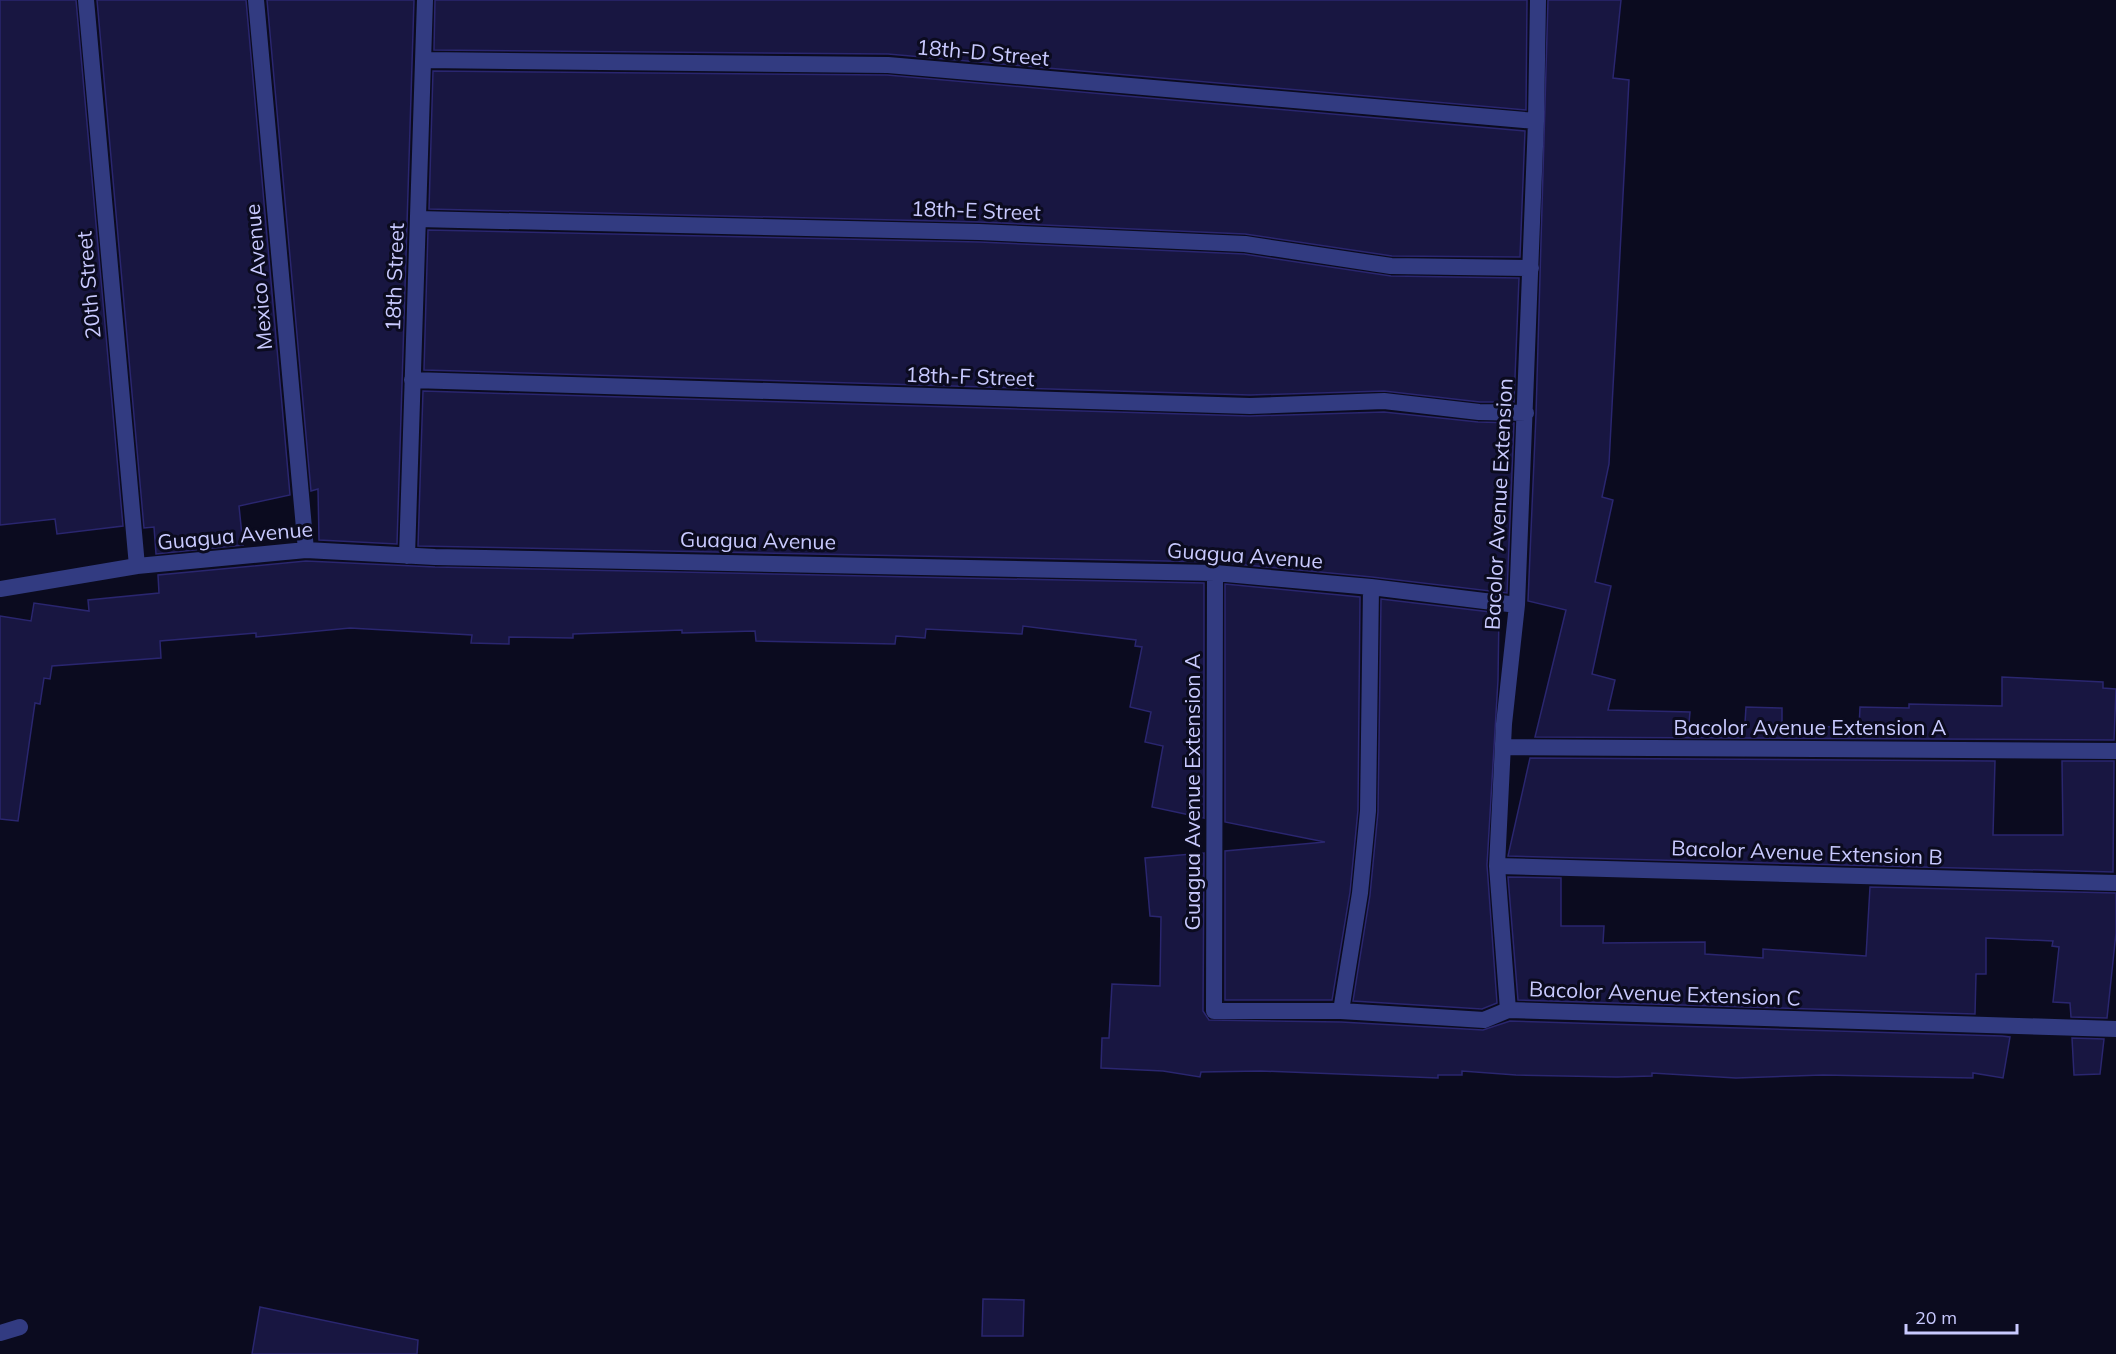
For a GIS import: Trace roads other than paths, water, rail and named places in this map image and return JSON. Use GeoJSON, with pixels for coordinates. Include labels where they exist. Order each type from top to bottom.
{"type":"FeatureCollection","features":[{"type":"Feature","properties":{"kind":"street","name":"20th Street"},"geometry":{"type":"LineString","coordinates":[[86,0],[137,566]]}},
{"type":"Feature","properties":{"kind":"street","name":"Mexico Avenue"},"geometry":{"type":"LineString","coordinates":[[255,0],[306,550]]}},
{"type":"Feature","properties":{"kind":"street","name":"18th Street"},"geometry":{"type":"LineString","coordinates":[[407,556],[425,0]]}},
{"type":"Feature","properties":{"kind":"street","name":"Bacolor Avenue Extension"},"geometry":{"type":"LineString","coordinates":[[1508,1010],[1497,866],[1503,747],[1517,605],[1526,413],[1538,0]]}},
{"type":"Feature","properties":{"kind":"street","name":"18th-D Street"},"geometry":{"type":"LineString","coordinates":[[424,60],[888,65],[1536,122]]}},
{"type":"Feature","properties":{"kind":"street","name":"18th-E Street"},"geometry":{"type":"LineString","coordinates":[[418,219],[979,232],[1245,244],[1391,266],[1531,268]]}},
{"type":"Feature","properties":{"kind":"street","name":"18th-F Street"},"geometry":{"type":"LineString","coordinates":[[412,380],[1250,406],[1384,401],[1479,412],[1526,413]]}},
{"type":"Feature","properties":{"kind":"street","name":"Guagua Avenue"},"geometry":{"type":"LineString","coordinates":[[0,589],[137,566],[306,550],[407,556],[1215,573],[1371,587],[1517,605]]}},
{"type":"Feature","properties":{"kind":"street","name":"Guagua Avenue Extension A"},"geometry":{"type":"LineString","coordinates":[[1214,1011],[1215,573]]}},
{"type":"Feature","properties":{"kind":"street"},"geometry":{"type":"LineString","coordinates":[[1341,1011],[1360,893],[1368,812],[1371,587]]}},
{"type":"Feature","properties":{"kind":"street","name":"Bacolor Avenue Extension A"},"geometry":{"type":"LineString","coordinates":[[1503,747],[2116,751]]}},
{"type":"Feature","properties":{"kind":"street","name":"Bacolor Avenue Extension B"},"geometry":{"type":"LineString","coordinates":[[1497,866],[2116,883]]}},
{"type":"Feature","properties":{"kind":"street","name":"Bacolor Avenue Extension C"},"geometry":{"type":"LineString","coordinates":[[1214,1011],[1341,1011],[1484,1020],[1508,1010],[2116,1029]]}},
{"type":"Feature","properties":{"kind":"street"},"geometry":{"type":"LineString","coordinates":[[0,1333],[20,1327]]}}]}
